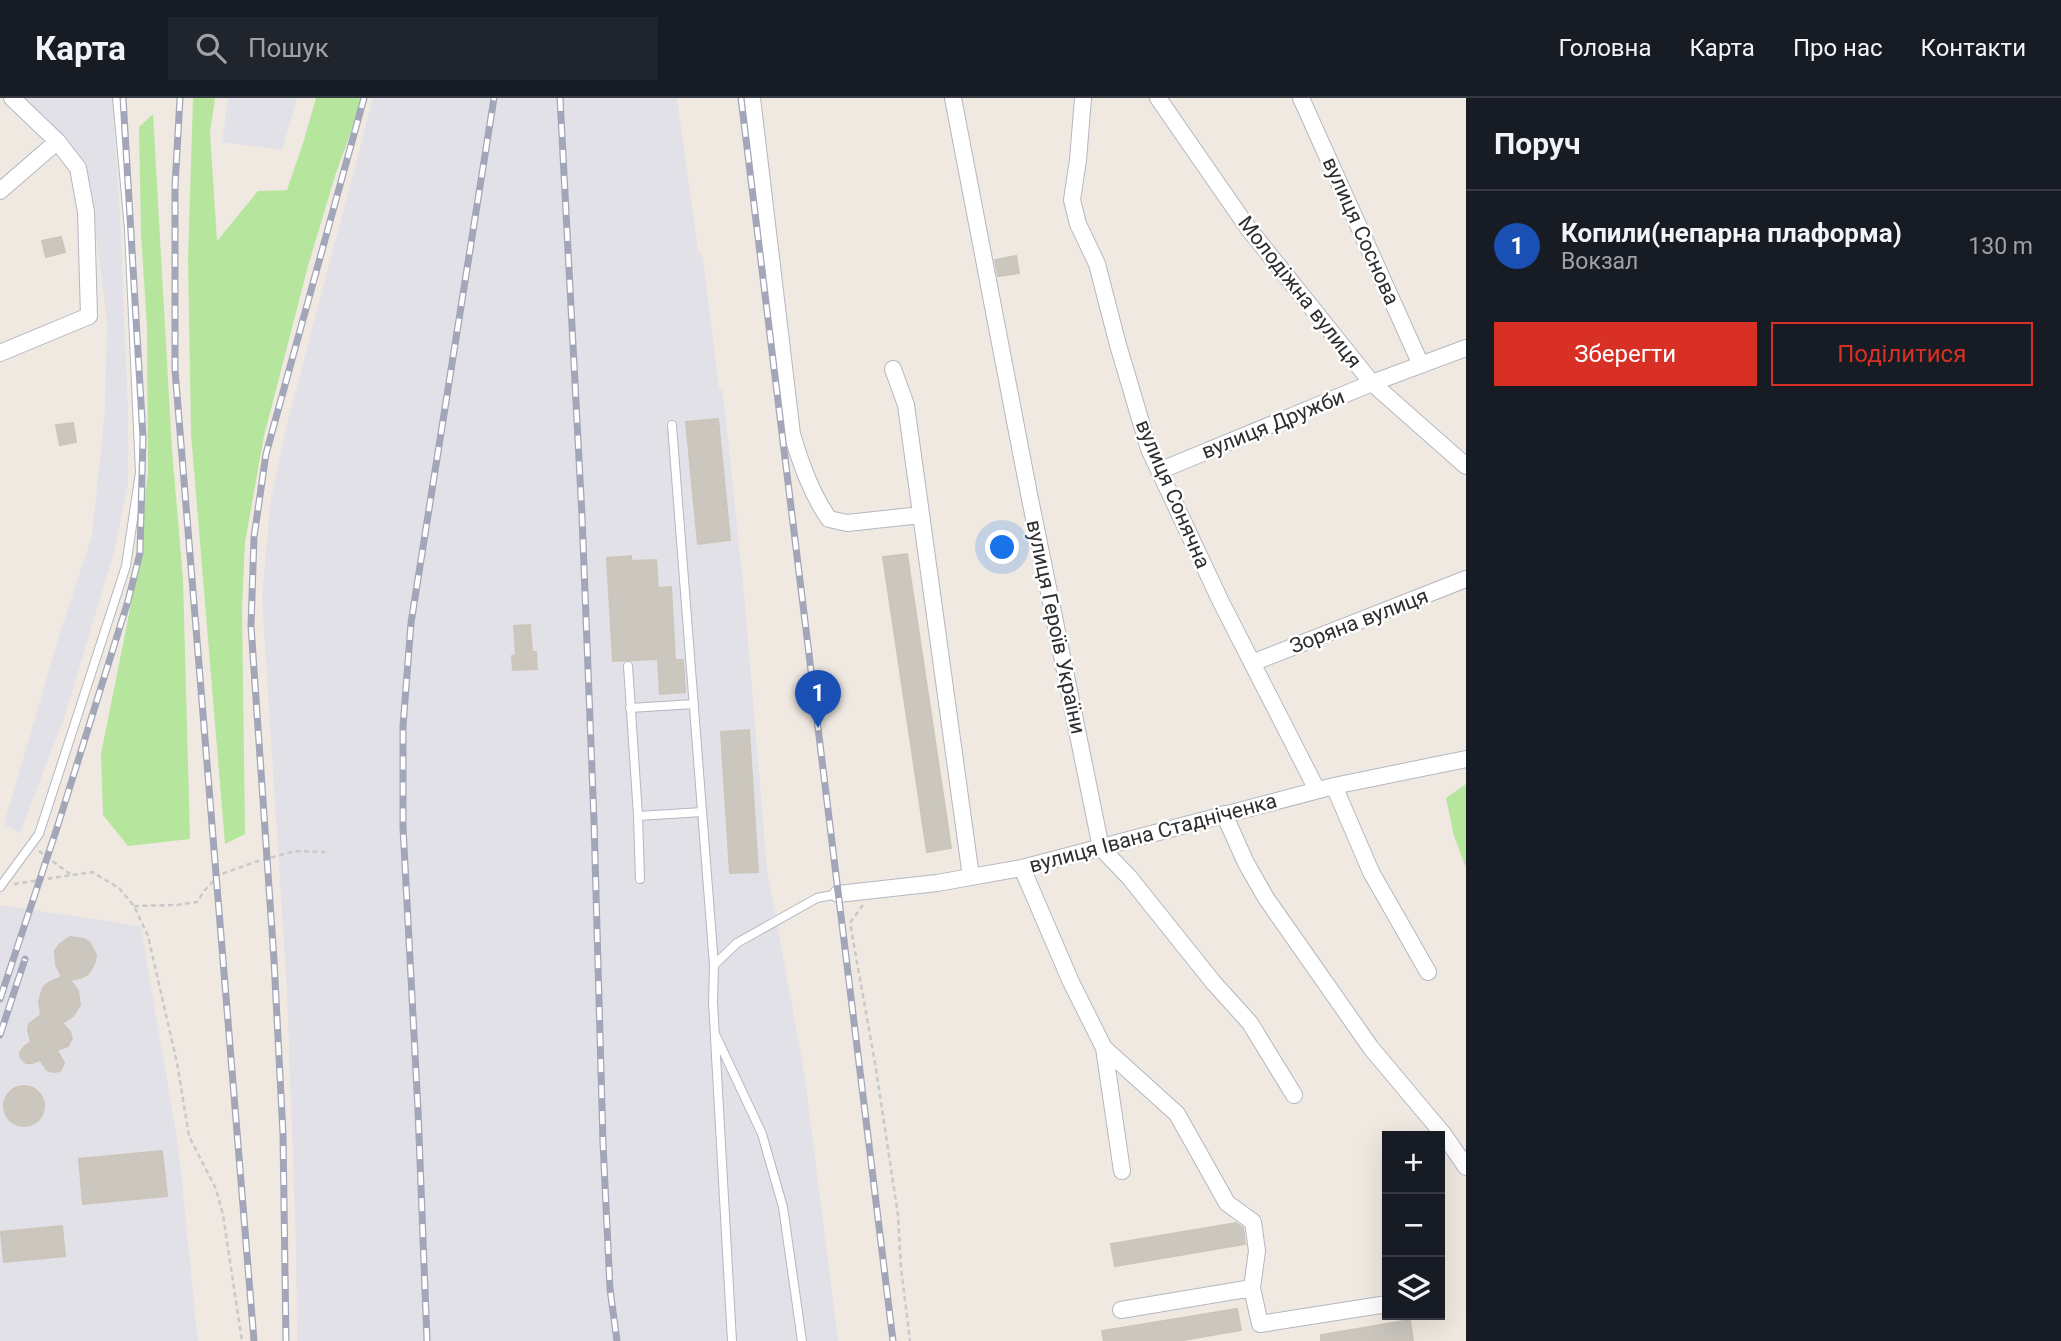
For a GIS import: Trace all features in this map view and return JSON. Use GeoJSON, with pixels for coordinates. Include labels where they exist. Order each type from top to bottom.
{"type":"FeatureCollection","features":[{"type":"Feature","properties":{"kind":"street"},"geometry":{"type":"LineString","coordinates":[[0,353],[89,316],[86,212],[78,168],[57,141],[12,98]]}},
{"type":"Feature","properties":{"kind":"street"},"geometry":{"type":"LineString","coordinates":[[752,98],[792,434],[806,477],[821,509],[829,519],[847,523],[921,515]]}},
{"type":"Feature","properties":{"kind":"street","name":"вулиця Героїв України"},"geometry":{"type":"LineString","coordinates":[[953,98],[1101,848]]}},
{"type":"Feature","properties":{"kind":"street","name":"вулиця Сонячна"},"geometry":{"type":"LineString","coordinates":[[1083,98],[1072,200],[1078,224],[1097,264],[1149,449],[1221,603],[1317,790]]}},
{"type":"Feature","properties":{"kind":"street","name":"Молодіжна вулиця"},"geometry":{"type":"LineString","coordinates":[[1158,98],[1248,228],[1372,383],[1466,466]]}},
{"type":"Feature","properties":{"kind":"street","name":"вулиця Соснова"},"geometry":{"type":"LineString","coordinates":[[1301,98],[1422,365]]}},
{"type":"Feature","properties":{"kind":"street"},"geometry":{"type":"LineString","coordinates":[[0,191],[52,146]]}},
{"type":"Feature","properties":{"kind":"street","name":"вулиця Дружби"},"geometry":{"type":"LineString","coordinates":[[1159,471],[1372,383],[1466,348]]}},
{"type":"Feature","properties":{"kind":"street"},"geometry":{"type":"LineString","coordinates":[[893,369],[906,405],[971,877]]}},
{"type":"Feature","properties":{"kind":"street","name":"Зоряна вулиця"},"geometry":{"type":"LineString","coordinates":[[1252,663],[1466,579]]}},
{"type":"Feature","properties":{"kind":"street","name":"вулиця Івана Стадніченка"},"geometry":{"type":"LineString","coordinates":[[838,894],[1022,868],[1317,790],[1466,760]]}},
{"type":"Feature","properties":{"kind":"street"},"geometry":{"type":"LineString","coordinates":[[1334,786],[1371,872],[1428,972]]}},
{"type":"Feature","properties":{"kind":"street"},"geometry":{"type":"LineString","coordinates":[[1224,814],[1246,863],[1266,898],[1371,1048],[1444,1135],[1466,1167]]}},
{"type":"Feature","properties":{"kind":"street"},"geometry":{"type":"LineString","coordinates":[[1101,848],[1129,877],[1213,982],[1250,1023],[1294,1095]]}},
{"type":"Feature","properties":{"kind":"street"},"geometry":{"type":"LineString","coordinates":[[1022,868],[1071,982],[1104,1048],[1122,1171]]}},
{"type":"Feature","properties":{"kind":"street"},"geometry":{"type":"LineString","coordinates":[[1104,1048],[1177,1114],[1227,1203],[1253,1222],[1257,1251],[1252,1288],[1260,1324],[1382,1305]]}},
{"type":"Feature","properties":{"kind":"street"},"geometry":{"type":"LineString","coordinates":[[1121,1310],[1252,1288]]}},
{"type":"Feature","properties":{"kind":"lane"},"geometry":{"type":"LineString","coordinates":[[0,887],[39,834],[126,566],[140,472],[129,229],[117,98]]}},
{"type":"Feature","properties":{"kind":"lane"},"geometry":{"type":"LineString","coordinates":[[672,425],[714,965],[715,1032],[732,1341]]}},
{"type":"Feature","properties":{"kind":"lane"},"geometry":{"type":"LineString","coordinates":[[628,666],[640,879]]}},
{"type":"Feature","properties":{"kind":"lane"},"geometry":{"type":"LineString","coordinates":[[631,708],[694,704]]}},
{"type":"Feature","properties":{"kind":"lane"},"geometry":{"type":"LineString","coordinates":[[638,816],[702,812]]}},
{"type":"Feature","properties":{"kind":"lane"},"geometry":{"type":"LineString","coordinates":[[714,965],[737,943],[817,898],[838,894]]}},
{"type":"Feature","properties":{"kind":"lane"},"geometry":{"type":"LineString","coordinates":[[715,1032],[762,1134],[783,1207],[802,1341]]}},
{"type":"Feature","properties":{"kind":"path"},"geometry":{"type":"LineString","coordinates":[[31,845],[72,875]]}},
{"type":"Feature","properties":{"kind":"path"},"geometry":{"type":"LineString","coordinates":[[134,905],[197,902],[219,875],[295,851],[325,852]]}},
{"type":"Feature","properties":{"kind":"path"},"geometry":{"type":"LineString","coordinates":[[0,887],[92,872],[119,888],[134,905],[148,936],[177,1063],[190,1136],[216,1189],[223,1215],[242,1341]]}},
{"type":"Feature","properties":{"kind":"path"},"geometry":{"type":"LineString","coordinates":[[872,891],[850,923],[896,1203],[910,1341]]}},
{"type":"Feature","properties":{"kind":"shaded area"},"geometry":{"type":"Polygon","coordinates":[[[21,98],[112,98],[120,214],[128,483],[115,549],[64,718],[20,833],[4,824],[92,535],[105,410],[107,323],[92,201],[80,155],[21,98]]]}},
{"type":"Feature","properties":{"kind":"shaded area"},"geometry":{"type":"Polygon","coordinates":[[[228,98],[297,98],[282,150],[222,142],[228,98]]]}},
{"type":"Feature","properties":{"kind":"shaded area"},"geometry":{"type":"Polygon","coordinates":[[[373,98],[677,98],[698,250],[703,258],[719,388],[723,392],[744,593],[767,869],[804,1071],[838,1341],[297,1341],[287,992],[262,599],[270,503],[287,424],[373,98]]]}},
{"type":"Feature","properties":{"kind":"shaded area"},"geometry":{"type":"Polygon","coordinates":[[[0,905],[141,926],[179,1151],[198,1341],[0,1341],[0,905]]]}},
{"type":"Feature","properties":{"kind":"green space"},"geometry":{"type":"Polygon","coordinates":[[[193,98],[215,98],[210,133],[217,241],[258,191],[287,190],[316,98],[363,98],[335,176],[308,266],[264,436],[245,542],[242,607],[245,834],[225,844],[191,434],[188,259],[193,98]]]}},
{"type":"Feature","properties":{"kind":"green space"},"geometry":{"type":"Polygon","coordinates":[[[153,114],[172,450],[183,579],[190,839],[128,846],[103,815],[101,754],[130,609],[148,473],[147,326],[141,234],[139,127],[153,114]]]}},
{"type":"Feature","properties":{"kind":"green space"},"geometry":{"type":"Polygon","coordinates":[[[1466,784],[1466,868],[1454,836],[1446,798],[1466,784]]]}},
{"type":"Feature","properties":{"kind":"building"},"geometry":{"type":"Polygon","coordinates":[[[61,237],[65,252],[46,257],[42,241],[61,237]]]}},
{"type":"Feature","properties":{"kind":"building"},"geometry":{"type":"Polygon","coordinates":[[[1016,256],[1019,273],[998,276],[995,260],[1016,256]]]}},
{"type":"Feature","properties":{"kind":"building"},"geometry":{"type":"Polygon","coordinates":[[[718,419],[730,540],[698,544],[686,422],[718,419]]]}},
{"type":"Feature","properties":{"kind":"building"},"geometry":{"type":"Polygon","coordinates":[[[73,423],[76,442],[60,445],[56,425],[73,423]]]}},
{"type":"Feature","properties":{"kind":"building"},"geometry":{"type":"Polygon","coordinates":[[[907,554],[951,848],[927,852],[883,557],[907,554]]]}},
{"type":"Feature","properties":{"kind":"building"},"geometry":{"type":"Polygon","coordinates":[[[631,556],[631,561],[656,560],[658,588],[671,587],[675,660],[683,660],[685,692],[660,694],[658,659],[613,661],[607,558],[631,556]]]}},
{"type":"Feature","properties":{"kind":"building"},"geometry":{"type":"Polygon","coordinates":[[[530,625],[532,652],[536,652],[537,669],[513,670],[512,656],[516,655],[514,626],[530,625]]]}},
{"type":"Feature","properties":{"kind":"building"},"geometry":{"type":"Polygon","coordinates":[[[749,730],[758,872],[730,873],[721,732],[749,730]]]}},
{"type":"Feature","properties":{"kind":"building"},"geometry":{"type":"Polygon","coordinates":[[[70,937],[84,939],[90,943],[96,955],[89,973],[70,980],[78,991],[80,1005],[73,1016],[62,1023],[72,1038],[68,1046],[57,1050],[64,1063],[60,1071],[53,1072],[47,1070],[40,1060],[26,1063],[20,1052],[31,1042],[29,1024],[41,1015],[39,1001],[43,988],[62,977],[56,965],[55,951],[70,937]]]}},
{"type":"Feature","properties":{"kind":"building"},"geometry":{"type":"Polygon","coordinates":[[[24,1086],[32,1087],[38,1092],[43,1098],[43,1114],[38,1120],[32,1125],[24,1126],[16,1125],[10,1120],[5,1114],[4,1106],[5,1098],[10,1092],[16,1087],[24,1086]]]}},
{"type":"Feature","properties":{"kind":"building"},"geometry":{"type":"Polygon","coordinates":[[[162,1151],[167,1196],[83,1204],[79,1159],[162,1151]]]}},
{"type":"Feature","properties":{"kind":"building"},"geometry":{"type":"Polygon","coordinates":[[[1236,1223],[1243,1228],[1245,1244],[1115,1266],[1111,1244],[1236,1223]]]}},
{"type":"Feature","properties":{"kind":"building"},"geometry":{"type":"Polygon","coordinates":[[[62,1226],[65,1256],[4,1262],[1,1232],[62,1226]]]}},
{"type":"Feature","properties":{"kind":"building"},"geometry":{"type":"Polygon","coordinates":[[[1237,1309],[1241,1330],[1178,1341],[1104,1341],[1102,1331],[1237,1309]]]}},
{"type":"Feature","properties":{"kind":"building"},"geometry":{"type":"Polygon","coordinates":[[[1410,1320],[1413,1341],[1321,1341],[1321,1335],[1410,1320]]]}},
{"type":"Feature","properties":{"kind":"railway"},"geometry":{"type":"LineString","coordinates":[[0,999],[57,828],[128,601],[140,553],[143,437],[123,98]]}},
{"type":"Feature","properties":{"kind":"railway"},"geometry":{"type":"LineString","coordinates":[[180,98],[175,186],[175,370],[254,1341]]}},
{"type":"Feature","properties":{"kind":"railway"},"geometry":{"type":"LineString","coordinates":[[286,1341],[283,1134],[251,626],[254,537],[266,454],[364,98]]}},
{"type":"Feature","properties":{"kind":"railway"},"geometry":{"type":"LineString","coordinates":[[427,1341],[403,827],[403,726],[411,623],[494,98]]}},
{"type":"Feature","properties":{"kind":"railway"},"geometry":{"type":"LineString","coordinates":[[560,98],[582,516],[603,1143],[610,1289],[617,1341]]}},
{"type":"Feature","properties":{"kind":"railway"},"geometry":{"type":"LineString","coordinates":[[741,98],[893,1341]]}},
{"type":"Feature","properties":{"kind":"railway"},"geometry":{"type":"LineString","coordinates":[[0,1035],[25,959]]}},
{"type":"Feature","properties":{"kind":"place","name":"Копили(непарна плаформа)"},"geometry":{"type":"Point","coordinates":[818,728]}}]}
